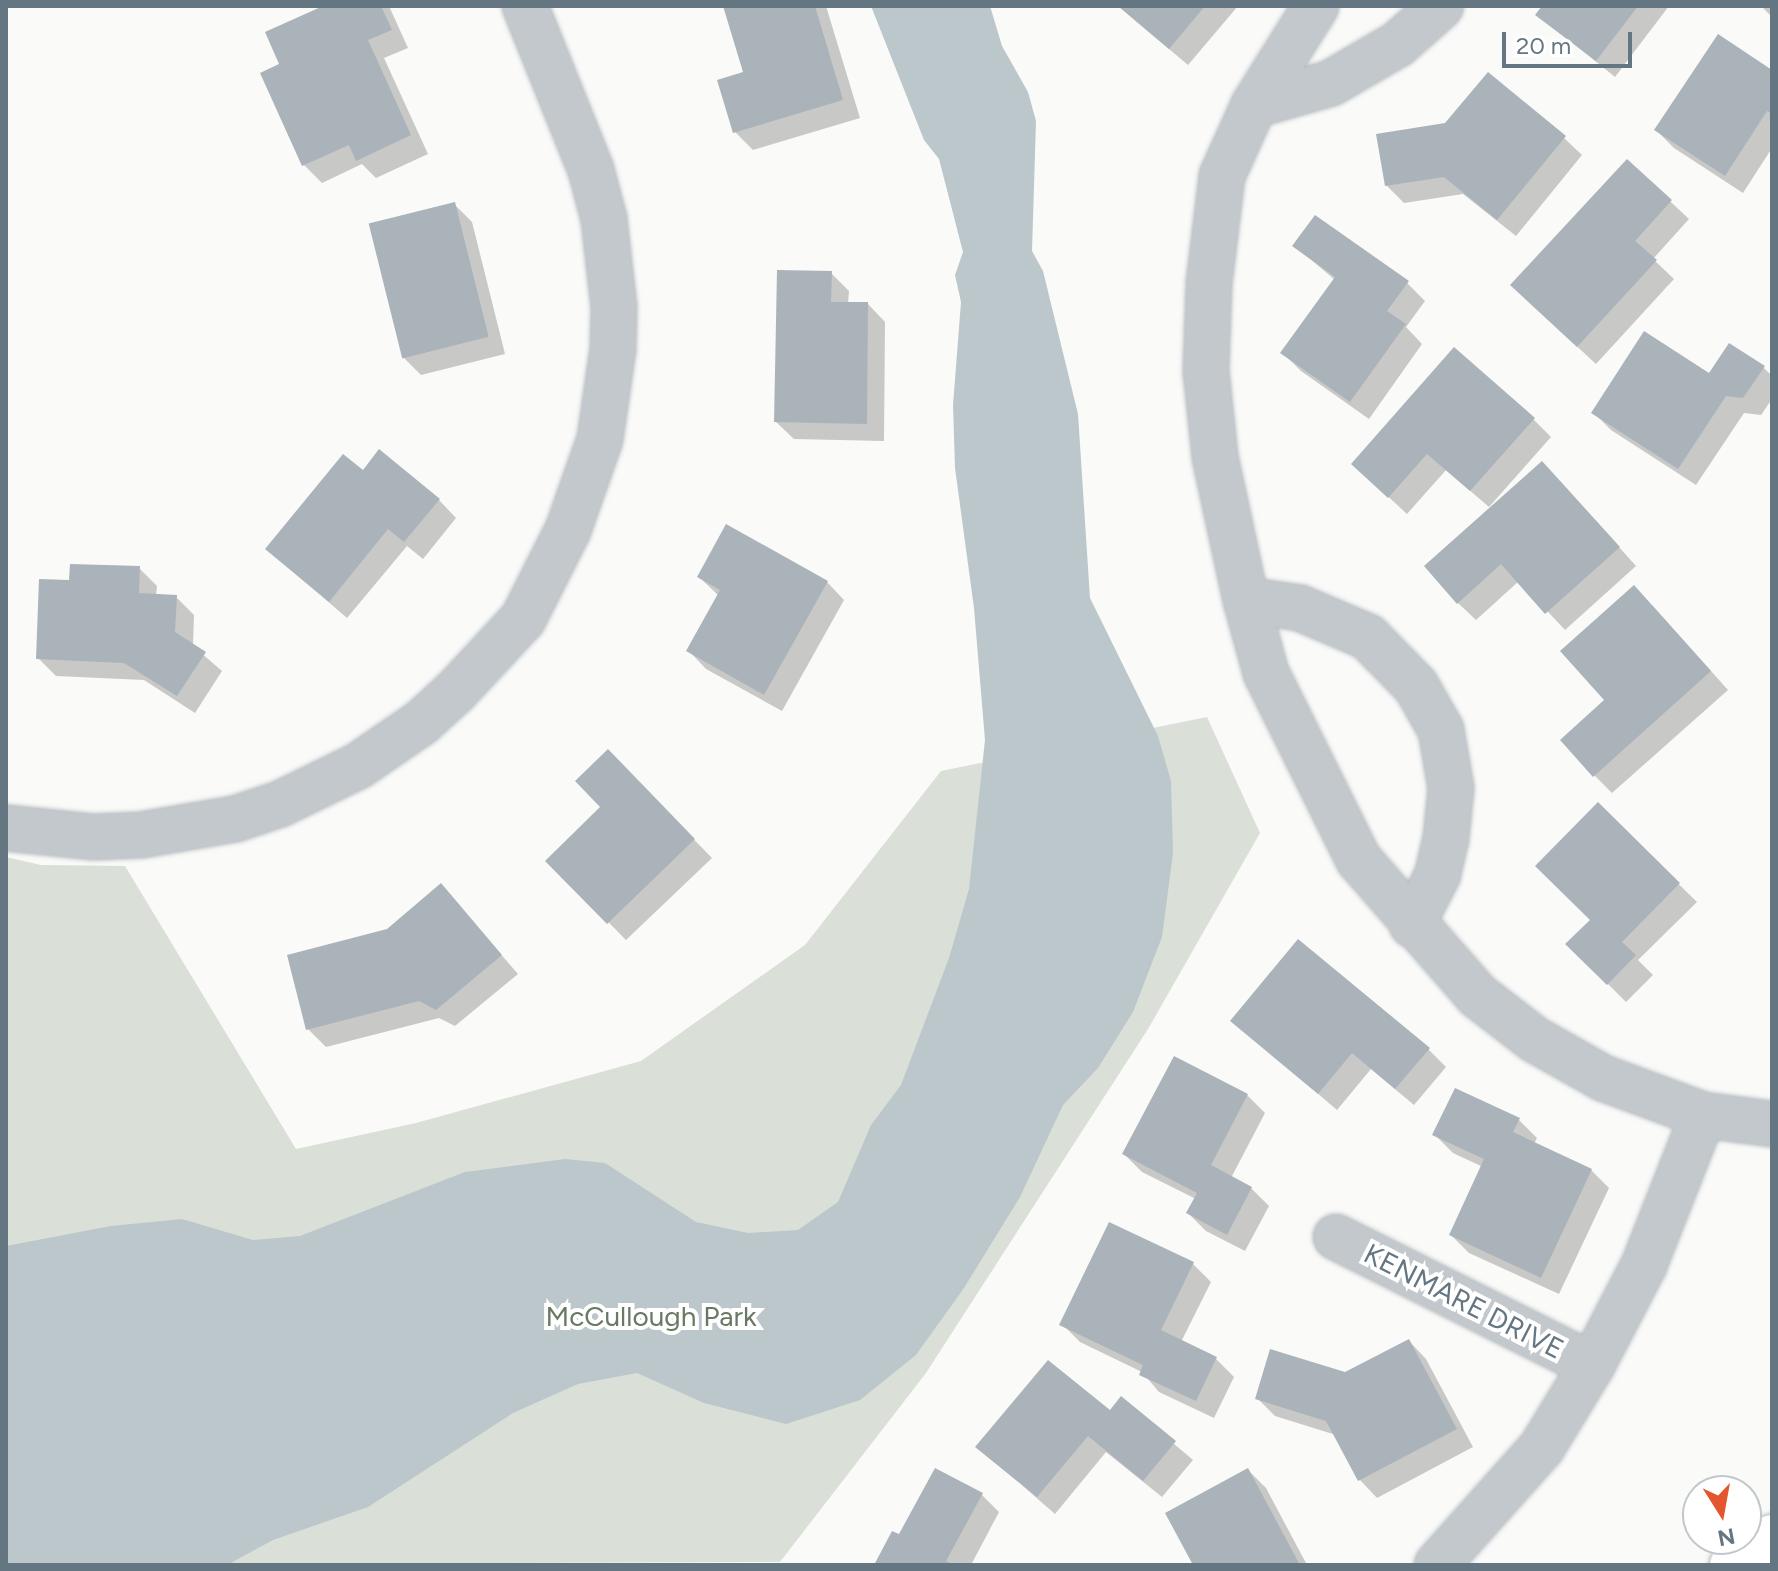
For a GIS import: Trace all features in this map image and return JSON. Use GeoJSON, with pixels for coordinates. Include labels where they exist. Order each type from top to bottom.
{"type":"FeatureCollection","features":[{"type":"Feature","properties":{"kind":"main road"},"geometry":{"type":"LineString","coordinates":[[1732,1565],[1772,1537]]}},
{"type":"Feature","properties":{"kind":"street"},"geometry":{"type":"LineString","coordinates":[[6,828],[77,836],[141,835],[220,822],[280,804],[358,766],[422,722],[456,691],[523,619],[568,530],[600,439],[609,387],[614,307],[604,219],[591,170],[525,6]]}},
{"type":"Feature","properties":{"kind":"street"},"geometry":{"type":"LineString","coordinates":[[1316,6],[1254,105],[1222,176],[1209,284],[1206,371],[1215,457],[1246,600],[1266,673],[1303,754],[1359,860],[1412,925],[1477,995],[1534,1039],[1603,1078],[1703,1115],[1772,1124]]}},
{"type":"Feature","properties":{"kind":"street"},"geometry":{"type":"LineString","coordinates":[[1254,105],[1331,83],[1398,44],[1441,6]]}},
{"type":"Feature","properties":{"kind":"street"},"geometry":{"type":"LineString","coordinates":[[1246,600],[1300,608],[1368,637],[1416,686],[1441,730],[1451,788],[1446,838],[1438,874],[1412,925]]}},
{"type":"Feature","properties":{"kind":"street","name":"KENMARE DRIVE"},"geometry":{"type":"LineString","coordinates":[[1437,1565],[1542,1447],[1592,1365],[1644,1265],[1703,1115]]}},
{"type":"Feature","properties":{"kind":"street","name":"KENMARE DRIVE"},"geometry":{"type":"LineString","coordinates":[[1336,1237],[1592,1365]]}},
{"type":"Feature","properties":{"kind":"green space","name":"McCullough Park"},"geometry":{"type":"Polygon","coordinates":[[[1207,717],[1260,833],[1148,1029],[926,1373],[780,1562],[6,1565],[6,857],[41,865],[125,866],[296,1149],[416,1123],[641,1061],[805,945],[941,771],[1207,717]]]}},
{"type":"Feature","properties":{"kind":"shaded area"},"geometry":{"type":"Polygon","coordinates":[[[871,6],[990,6],[1002,46],[1028,92],[1036,121],[1032,251],[1043,271],[1078,414],[1090,598],[1158,736],[1171,781],[1173,853],[1162,937],[1133,1012],[1098,1068],[1063,1105],[1020,1197],[964,1288],[916,1355],[860,1400],[786,1424],[704,1403],[637,1373],[578,1384],[513,1413],[368,1507],[273,1540],[227,1565],[6,1565],[6,1246],[111,1226],[182,1219],[253,1240],[300,1236],[465,1172],[565,1159],[605,1163],[696,1222],[748,1233],[798,1230],[838,1202],[871,1125],[901,1085],[949,958],[969,889],[985,740],[974,608],[955,468],[953,405],[961,302],[955,275],[963,252],[939,159],[924,140],[871,6]]]}},
{"type":"Feature","properties":{"kind":"building"},"geometry":{"type":"Polygon","coordinates":[[[323,6],[381,6],[392,30],[368,40],[411,135],[356,161],[349,145],[302,166],[260,73],[279,64],[265,32],[323,6]]]}},
{"type":"Feature","properties":{"kind":"building"},"geometry":{"type":"Polygon","coordinates":[[[723,6],[815,6],[843,100],[733,133],[717,80],[743,72],[723,6]]]}},
{"type":"Feature","properties":{"kind":"building"},"geometry":{"type":"Polygon","coordinates":[[[1118,6],[1205,6],[1169,49],[1118,6]]]}},
{"type":"Feature","properties":{"kind":"building"},"geometry":{"type":"Polygon","coordinates":[[[1542,6],[1638,6],[1596,61],[1535,15],[1542,6]]]}},
{"type":"Feature","properties":{"kind":"building"},"geometry":{"type":"Polygon","coordinates":[[[1718,34],[1772,70],[1772,114],[1767,111],[1725,176],[1654,130],[1718,34]]]}},
{"type":"Feature","properties":{"kind":"building"},"geometry":{"type":"Polygon","coordinates":[[[1488,72],[1566,136],[1497,220],[1444,177],[1385,186],[1376,134],[1445,123],[1488,72]]]}},
{"type":"Feature","properties":{"kind":"building"},"geometry":{"type":"Polygon","coordinates":[[[1627,159],[1672,200],[1635,241],[1657,260],[1577,347],[1510,285],[1627,159]]]}},
{"type":"Feature","properties":{"kind":"building"},"geometry":{"type":"Polygon","coordinates":[[[455,202],[489,337],[402,358],[369,224],[455,202]]]}},
{"type":"Feature","properties":{"kind":"building"},"geometry":{"type":"Polygon","coordinates":[[[1315,215],[1409,281],[1387,311],[1406,324],[1350,402],[1280,353],[1335,277],[1292,246],[1315,215]]]}},
{"type":"Feature","properties":{"kind":"building"},"geometry":{"type":"Polygon","coordinates":[[[777,270],[832,271],[831,302],[868,302],[867,424],[774,422],[777,270]]]}},
{"type":"Feature","properties":{"kind":"building"},"geometry":{"type":"Polygon","coordinates":[[[1644,331],[1709,373],[1729,343],[1765,366],[1743,398],[1726,396],[1678,469],[1591,413],[1644,331]]]}},
{"type":"Feature","properties":{"kind":"building"},"geometry":{"type":"Polygon","coordinates":[[[1454,347],[1535,418],[1470,491],[1427,454],[1388,498],[1351,464],[1454,347]]]}},
{"type":"Feature","properties":{"kind":"building"},"geometry":{"type":"Polygon","coordinates":[[[379,449],[440,499],[404,542],[388,529],[329,602],[265,549],[343,454],[363,470],[379,449]]]}},
{"type":"Feature","properties":{"kind":"building"},"geometry":{"type":"Polygon","coordinates":[[[1542,461],[1620,547],[1545,614],[1501,564],[1457,604],[1424,566],[1542,461]]]}},
{"type":"Feature","properties":{"kind":"building"},"geometry":{"type":"Polygon","coordinates":[[[726,524],[828,581],[764,695],[686,651],[720,590],[697,577],[726,524]]]}},
{"type":"Feature","properties":{"kind":"building"},"geometry":{"type":"Polygon","coordinates":[[[70,564],[140,566],[139,593],[177,595],[175,632],[206,652],[177,696],[124,663],[36,659],[39,579],[69,580],[70,564]]]}},
{"type":"Feature","properties":{"kind":"building"},"geometry":{"type":"Polygon","coordinates":[[[1634,585],[1711,671],[1593,777],[1560,740],[1604,700],[1560,651],[1634,585]]]}},
{"type":"Feature","properties":{"kind":"building"},"geometry":{"type":"Polygon","coordinates":[[[608,749],[695,839],[607,924],[545,861],[600,807],[575,781],[608,749]]]}},
{"type":"Feature","properties":{"kind":"building"},"geometry":{"type":"Polygon","coordinates":[[[1598,802],[1680,883],[1622,942],[1636,955],[1607,985],[1565,944],[1590,920],[1535,866],[1598,802]]]}},
{"type":"Feature","properties":{"kind":"building"},"geometry":{"type":"Polygon","coordinates":[[[441,883],[502,955],[436,1010],[419,1001],[306,1030],[287,955],[387,929],[441,883]]]}},
{"type":"Feature","properties":{"kind":"building"},"geometry":{"type":"Polygon","coordinates":[[[1298,939],[1430,1048],[1395,1089],[1352,1053],[1318,1094],[1230,1021],[1298,939]]]}},
{"type":"Feature","properties":{"kind":"building"},"geometry":{"type":"Polygon","coordinates":[[[1174,1056],[1248,1094],[1211,1165],[1252,1187],[1227,1235],[1186,1213],[1197,1193],[1122,1154],[1174,1056]]]}},
{"type":"Feature","properties":{"kind":"building"},"geometry":{"type":"Polygon","coordinates":[[[1455,1088],[1520,1118],[1513,1132],[1592,1169],[1541,1278],[1449,1235],[1484,1159],[1432,1135],[1455,1088]]]}},
{"type":"Feature","properties":{"kind":"building"},"geometry":{"type":"Polygon","coordinates":[[[1109,1222],[1194,1262],[1161,1330],[1217,1357],[1196,1401],[1139,1375],[1143,1365],[1059,1325],[1109,1222]]]}},
{"type":"Feature","properties":{"kind":"building"},"geometry":{"type":"Polygon","coordinates":[[[1409,1339],[1457,1429],[1358,1481],[1326,1421],[1255,1399],[1270,1349],[1345,1372],[1409,1339]]]}},
{"type":"Feature","properties":{"kind":"building"},"geometry":{"type":"Polygon","coordinates":[[[1048,1360],[1110,1410],[1121,1396],[1176,1441],[1143,1481],[1088,1436],[1037,1497],[975,1447],[1048,1360]]]}},
{"type":"Feature","properties":{"kind":"building"},"geometry":{"type":"Polygon","coordinates":[[[935,1468],[983,1493],[946,1561],[954,1565],[874,1565],[892,1531],[899,1534],[935,1468]]]}},
{"type":"Feature","properties":{"kind":"building"},"geometry":{"type":"Polygon","coordinates":[[[1248,1468],[1300,1565],[1193,1565],[1165,1513],[1248,1468]]]}}]}
